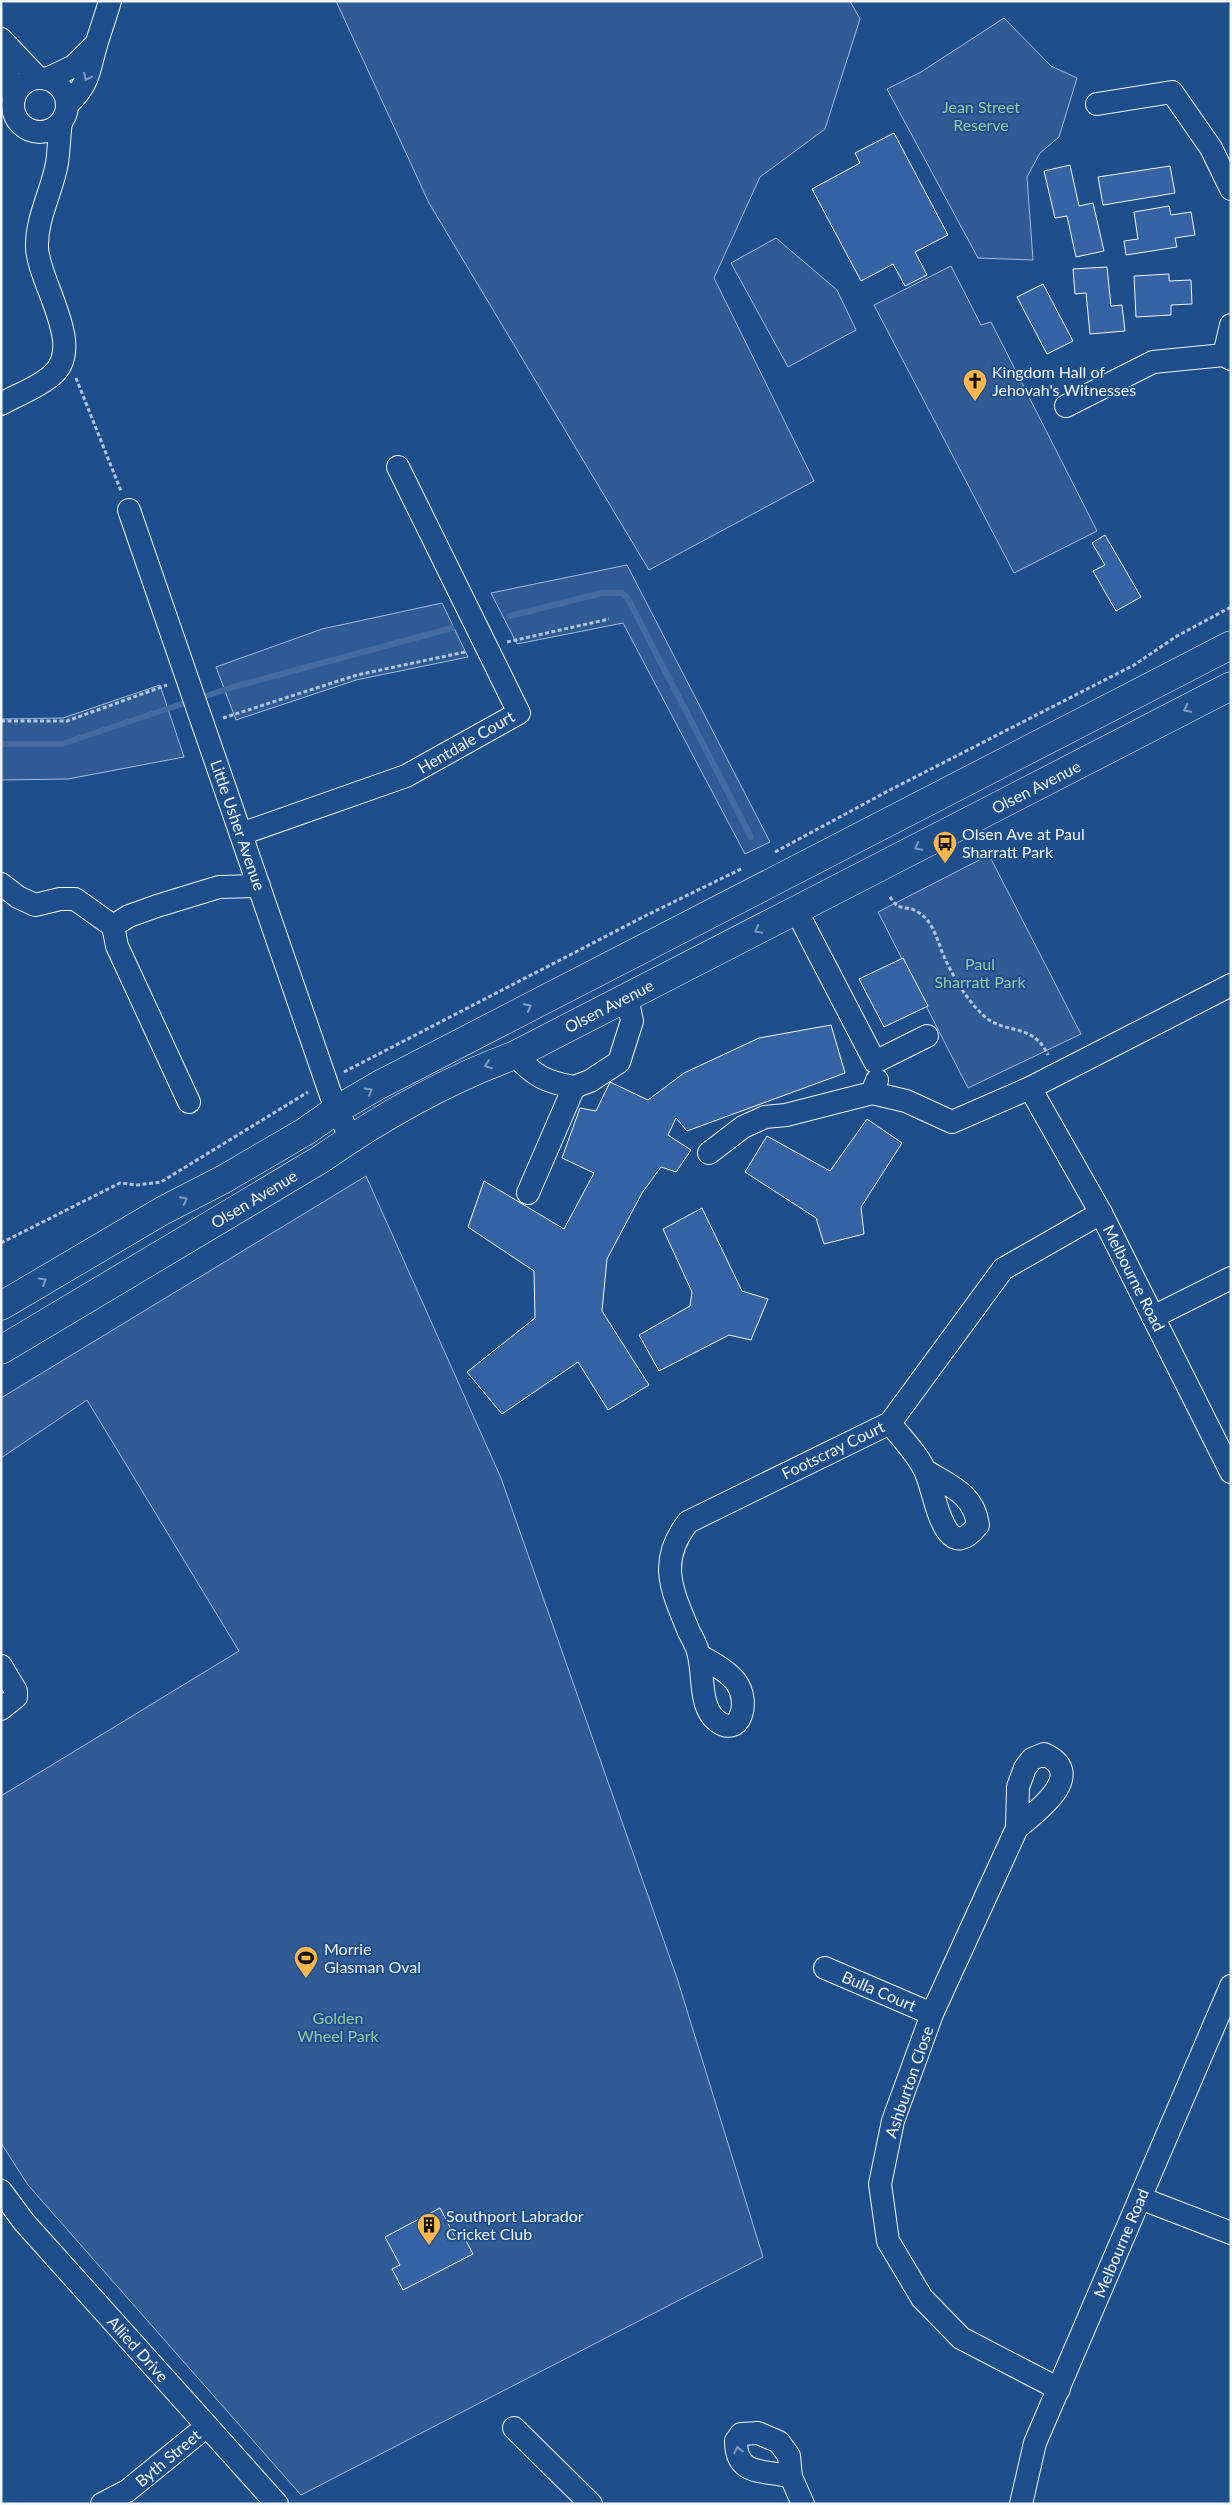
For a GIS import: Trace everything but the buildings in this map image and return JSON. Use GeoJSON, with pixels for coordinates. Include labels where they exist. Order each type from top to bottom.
{"type":"FeatureCollection","features":[{"type":"Feature","properties":{"kind":"main road","name":"Olsen Avenue"},"geometry":{"type":"LineString","coordinates":[[1,1306],[162,1211],[224,1179],[379,1085],[1231,645]]}},
{"type":"Feature","properties":{"kind":"main road","name":"Olsen Avenue"},"geometry":{"type":"LineString","coordinates":[[1,1350],[321,1159],[352,1138],[480,1068],[515,1055],[1231,686]]}},
{"type":"Feature","properties":{"kind":"street"},"geometry":{"type":"LineString","coordinates":[[1,128],[47,132],[64,113],[76,97],[91,70],[96,44],[110,1]]}},
{"type":"Feature","properties":{"kind":"street"},"geometry":{"type":"LineString","coordinates":[[1,39],[42,79],[61,88],[64,113],[57,163],[38,229],[37,248],[39,262],[66,344],[63,360],[52,376],[1,404]]}},
{"type":"Feature","properties":{"kind":"street"},"geometry":{"type":"LineString","coordinates":[[9,105],[22,84],[66,72],[96,44]]}},
{"type":"Feature","properties":{"kind":"street"},"geometry":{"type":"LineString","coordinates":[[1,52],[9,105],[27,129],[44,158],[50,186]]}},
{"type":"Feature","properties":{"kind":"street"},"geometry":{"type":"LineString","coordinates":[[1097,104],[1172,92],[1211,148],[1231,189]]}},
{"type":"Feature","properties":{"kind":"street"},"geometry":{"type":"LineString","coordinates":[[1066,406],[1153,362],[1227,357],[1231,325]]}},
{"type":"Feature","properties":{"kind":"street","name":"Hentdale Court"},"geometry":{"type":"LineString","coordinates":[[241,834],[406,776],[519,713],[398,467]]}},
{"type":"Feature","properties":{"kind":"street","name":"Little Usher Avenue"},"geometry":{"type":"LineString","coordinates":[[128,510],[336,1110],[352,1138]]}},
{"type":"Feature","properties":{"kind":"street"},"geometry":{"type":"LineString","coordinates":[[1,884],[18,897],[36,905],[60,899],[74,899],[114,926],[117,946],[189,1102]]}},
{"type":"Feature","properties":{"kind":"street"},"geometry":{"type":"LineString","coordinates":[[114,926],[129,916],[219,887],[259,886]]}},
{"type":"Feature","properties":{"kind":"street"},"geometry":{"type":"LineString","coordinates":[[796,910],[875,1062],[878,1078],[872,1093]]}},
{"type":"Feature","properties":{"kind":"street"},"geometry":{"type":"LineString","coordinates":[[709,1153],[743,1127],[765,1117],[786,1115],[872,1093],[906,1101],[952,1122],[1030,1088],[1231,986]]}},
{"type":"Feature","properties":{"kind":"street"},"geometry":{"type":"LineString","coordinates":[[515,1055],[531,1072],[553,1083],[574,1087],[590,1080],[619,1062],[632,1021],[626,997]]}},
{"type":"Feature","properties":{"kind":"street"},"geometry":{"type":"LineString","coordinates":[[875,1062],[927,1036]]}},
{"type":"Feature","properties":{"kind":"street"},"geometry":{"type":"LineString","coordinates":[[528,1193],[574,1087]]}},
{"type":"Feature","properties":{"kind":"street","name":"Melbourne Road"},"geometry":{"type":"LineString","coordinates":[[1030,1088],[1101,1213],[1231,1472]]}},
{"type":"Feature","properties":{"kind":"street","name":"Footscray Court"},"geometry":{"type":"LineString","coordinates":[[699,1655],[671,1588],[670,1553],[678,1535],[688,1522],[890,1423],[1003,1269],[1101,1213]]}},
{"type":"Feature","properties":{"kind":"street"},"geometry":{"type":"LineString","coordinates":[[1153,1317],[1231,1278]]}},
{"type":"Feature","properties":{"kind":"street"},"geometry":{"type":"LineString","coordinates":[[890,1423],[926,1471]]}},
{"type":"Feature","properties":{"kind":"street"},"geometry":{"type":"LineString","coordinates":[[1,1666],[16,1691],[16,1697],[1,1709]]}},
{"type":"Feature","properties":{"kind":"street","name":"Ashburton Close"},"geometry":{"type":"LineString","coordinates":[[1017,1828],[932,2014],[893,2121],[880,2184],[888,2241],[922,2298],[962,2338],[1058,2389]]}},
{"type":"Feature","properties":{"kind":"street","name":"Bulla Court"},"geometry":{"type":"LineString","coordinates":[[825,1968],[932,2014]]}},
{"type":"Feature","properties":{"kind":"street","name":"Melbourne Road"},"geometry":{"type":"LineString","coordinates":[[1021,2504],[1035,2444],[1231,1986]]}},
{"type":"Feature","properties":{"kind":"street","name":"Allied Drive"},"geometry":{"type":"LineString","coordinates":[[1,2192],[24,2222],[277,2504]]}},
{"type":"Feature","properties":{"kind":"street"},"geometry":{"type":"LineString","coordinates":[[1140,2198],[1231,2233]]}},
{"type":"Feature","properties":{"kind":"street","name":"Byth Street"},"geometry":{"type":"LineString","coordinates":[[102,2504],[128,2491],[207,2426]]}},
{"type":"Feature","properties":{"kind":"street"},"geometry":{"type":"LineString","coordinates":[[514,2428],[591,2504]]}},
{"type":"Feature","properties":{"kind":"street"},"geometry":{"type":"LineString","coordinates":[[791,2477],[803,2504]]}},
{"type":"Feature","properties":{"kind":"path"},"geometry":{"type":"LineString","coordinates":[[63,360],[79,383],[128,510]]}},
{"type":"Feature","properties":{"kind":"path"},"geometry":{"type":"LineString","coordinates":[[773,855],[793,841],[1134,665],[1176,636],[1231,607]]}},
{"type":"Feature","properties":{"kind":"path"},"geometry":{"type":"LineString","coordinates":[[501,644],[609,619]]}},
{"type":"Feature","properties":{"kind":"path"},"geometry":{"type":"LineString","coordinates":[[203,725],[357,675],[469,652]]}},
{"type":"Feature","properties":{"kind":"path"},"geometry":{"type":"LineString","coordinates":[[1,721],[67,721],[187,678]]}},
{"type":"Feature","properties":{"kind":"path"},"geometry":{"type":"LineString","coordinates":[[1,1243],[120,1183],[137,1185],[161,1182],[326,1080],[736,870],[751,866]]}},
{"type":"Feature","properties":{"kind":"path"},"geometry":{"type":"LineString","coordinates":[[890,897],[896,906],[917,910],[924,916],[933,930],[946,961],[962,989],[980,1013],[998,1024],[1036,1037],[1042,1042],[1048,1056]]}},
{"type":"Feature","properties":{"kind":"shaded area"},"geometry":{"type":"Polygon","coordinates":[[[336,1],[850,1],[860,19],[825,129],[760,177],[714,278],[814,481],[649,570],[429,203],[336,1]]]}},
{"type":"Feature","properties":{"kind":"shaded area","name":"Jean Street Reserve"},"geometry":{"type":"Polygon","coordinates":[[[1004,18],[1051,66],[1077,78],[1059,137],[1040,153],[1027,177],[1033,260],[978,258],[887,89],[921,72],[1004,18]]]}},
{"type":"Feature","properties":{"kind":"shaded area"},"geometry":{"type":"Polygon","coordinates":[[[776,238],[837,290],[856,330],[788,367],[731,263],[776,238]]]}},
{"type":"Feature","properties":{"kind":"shaded area"},"geometry":{"type":"Polygon","coordinates":[[[951,266],[981,325],[991,322],[1097,531],[1014,573],[874,305],[951,266]]]}},
{"type":"Feature","properties":{"kind":"shaded area"},"geometry":{"type":"Polygon","coordinates":[[[627,565],[770,842],[745,854],[623,623],[517,644],[491,593],[627,565]]]}},
{"type":"Feature","properties":{"kind":"shaded area"},"geometry":{"type":"Polygon","coordinates":[[[442,603],[468,657],[356,680],[236,720],[216,667],[322,629],[442,603]]]}},
{"type":"Feature","properties":{"kind":"shaded area"},"geometry":{"type":"Polygon","coordinates":[[[160,685],[184,757],[68,779],[1,780],[1,719],[63,718],[160,685]]]}},
{"type":"Feature","properties":{"kind":"shaded area","name":"Paul Sharratt Park"},"geometry":{"type":"Polygon","coordinates":[[[989,855],[1081,1034],[968,1088],[878,912],[989,855]]]}},
{"type":"Feature","properties":{"kind":"shaded area","name":"Golden Wheel Park"},"geometry":{"type":"Polygon","coordinates":[[[366,1176],[501,1478],[677,1978],[763,2257],[301,2495],[28,2185],[1,2143],[1,1796],[239,1651],[87,1400],[1,1458],[1,1398],[366,1176]]]}},
{"type":"Feature","properties":{"kind":"waterway"},"geometry":{"type":"LineString","coordinates":[[510,616],[602,593],[622,593],[627,597],[751,837]]}},
{"type":"Feature","properties":{"kind":"waterway"},"geometry":{"type":"LineString","coordinates":[[1,744],[62,744],[233,687],[452,628]]}},
{"type":"Feature","properties":{"kind":"place","name":"Kingdom Hall of Jehovah's Witnesses"},"geometry":{"type":"Point","coordinates":[975,402]}},
{"type":"Feature","properties":{"kind":"place","name":"Olsen Ave at Paul Sharratt Park"},"geometry":{"type":"Point","coordinates":[945,864]}},
{"type":"Feature","properties":{"kind":"place","name":"Morrie Glasman Oval"},"geometry":{"type":"Point","coordinates":[306,1979]}},
{"type":"Feature","properties":{"kind":"place","name":"Southport Labrador Cricket Club"},"geometry":{"type":"Point","coordinates":[429,2246]}}]}
